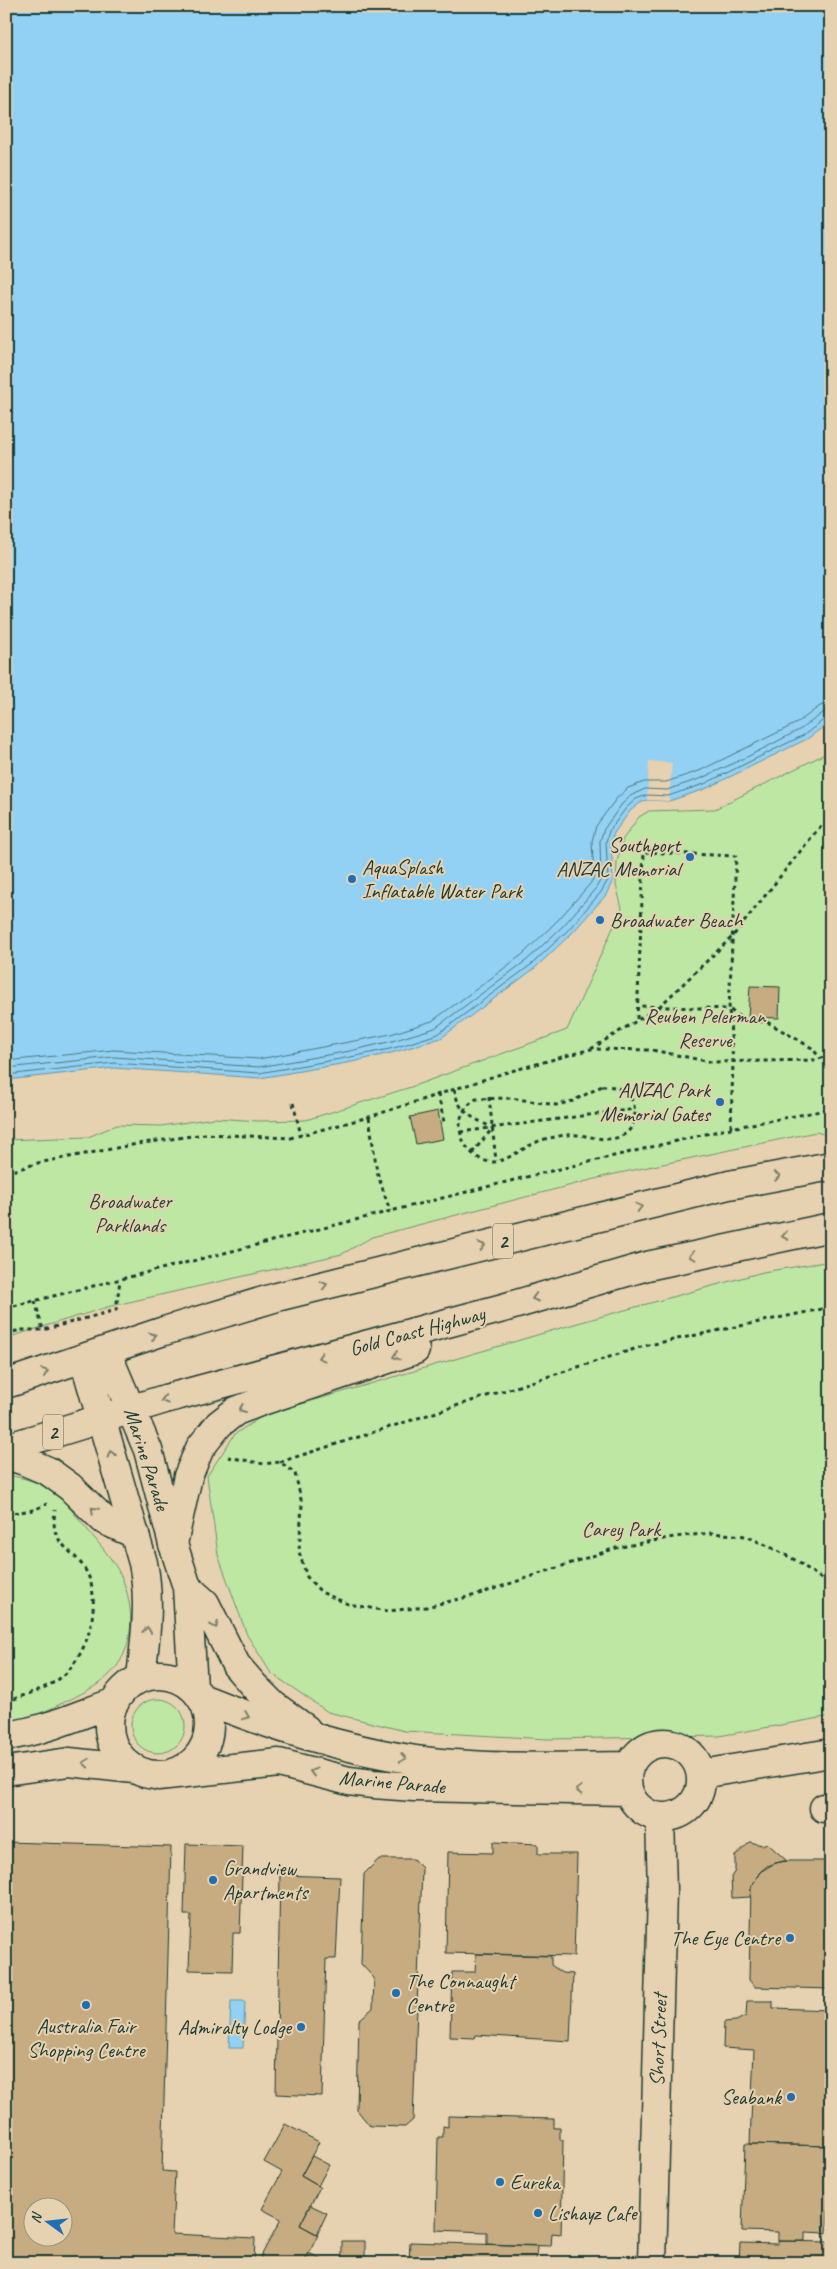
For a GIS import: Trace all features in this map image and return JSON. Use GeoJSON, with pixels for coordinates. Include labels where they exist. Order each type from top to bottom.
{"type":"FeatureCollection","features":[{"type":"Feature","properties":{"kind":"main road","name":"2"},"geometry":{"type":"LineString","coordinates":[[6,1384],[277,1297],[729,1185],[831,1166]]}},
{"type":"Feature","properties":{"kind":"main road","name":"Gold Coast Highway"},"geometry":{"type":"LineString","coordinates":[[6,1448],[100,1418],[503,1308],[647,1266],[831,1227]]}},
{"type":"Feature","properties":{"kind":"main road"},"geometry":{"type":"LineString","coordinates":[[173,1544],[188,1476],[200,1448],[219,1424],[236,1411],[334,1376],[469,1332],[503,1308]]}},
{"type":"Feature","properties":{"kind":"main road","name":"Marine Parade"},"geometry":{"type":"LineString","coordinates":[[95,1355],[132,1409],[148,1450],[173,1544],[187,1586],[197,1693],[264,1723],[387,1755],[434,1761],[556,1768],[629,1778]]}},
{"type":"Feature","properties":{"kind":"main road","name":"Marine Parade"},"geometry":{"type":"LineString","coordinates":[[95,1355],[100,1418],[135,1534],[148,1586],[148,1622],[142,1678]]}},
{"type":"Feature","properties":{"kind":"main road"},"geometry":{"type":"LineString","coordinates":[[6,1456],[22,1460],[48,1471],[70,1487],[104,1520],[135,1534]]}},
{"type":"Feature","properties":{"kind":"main road"},"geometry":{"type":"LineString","coordinates":[[187,1586],[204,1604],[236,1665],[255,1687],[273,1705],[320,1739]]}},
{"type":"Feature","properties":{"kind":"main road"},"geometry":{"type":"LineString","coordinates":[[155,1675],[169,1676],[182,1680],[197,1693],[208,1712],[209,1728],[206,1743],[199,1756],[188,1767],[174,1774],[146,1773],[122,1760],[114,1747],[110,1732],[110,1716],[115,1702],[126,1688],[142,1678],[155,1675]]}},
{"type":"Feature","properties":{"kind":"main road"},"geometry":{"type":"LineString","coordinates":[[6,1736],[22,1734],[48,1726],[115,1702]]}},
{"type":"Feature","properties":{"kind":"main road"},"geometry":{"type":"LineString","coordinates":[[663,1742],[682,1746],[692,1754],[701,1774],[701,1787],[695,1801],[686,1810],[672,1817],[660,1817],[644,1812],[634,1803],[629,1778],[636,1755],[644,1747],[663,1742]]}},
{"type":"Feature","properties":{"kind":"main road"},"geometry":{"type":"LineString","coordinates":[[701,1774],[831,1753]]}},
{"type":"Feature","properties":{"kind":"main road","name":"Marine Parade"},"geometry":{"type":"LineString","coordinates":[[6,1771],[69,1762],[146,1773],[279,1763],[349,1781],[414,1787],[629,1778]]}},
{"type":"Feature","properties":{"kind":"main road","name":"Short Street"},"geometry":{"type":"LineString","coordinates":[[652,2263],[662,1891],[660,1817]]}},
{"type":"Feature","properties":{"kind":"path"},"geometry":{"type":"LineString","coordinates":[[6,1173],[38,1162],[205,1134],[290,1138],[369,1117],[454,1089],[591,1049],[659,1007],[733,936],[818,829],[831,818]]}},
{"type":"Feature","properties":{"kind":"path"},"geometry":{"type":"LineString","coordinates":[[637,1019],[644,852],[736,856],[729,1010],[733,1062],[731,1128]]}},
{"type":"Feature","properties":{"kind":"path"},"geometry":{"type":"LineString","coordinates":[[638,1006],[729,1010],[744,1020],[767,1022],[812,1048],[820,1058]]}},
{"type":"Feature","properties":{"kind":"path"},"geometry":{"type":"LineString","coordinates":[[591,1049],[652,1050],[711,1062],[820,1058],[831,1055]]}},
{"type":"Feature","properties":{"kind":"path"},"geometry":{"type":"LineString","coordinates":[[602,1086],[611,1086],[623,1090],[631,1098],[635,1109],[632,1125],[626,1133],[616,1138],[603,1139],[576,1134],[546,1138],[533,1142],[501,1162],[480,1159],[465,1145],[460,1132],[463,1111],[476,1099],[489,1097],[511,1098],[556,1105],[573,1101],[602,1086]]}},
{"type":"Feature","properties":{"kind":"path"},"geometry":{"type":"LineString","coordinates":[[454,1089],[458,1104],[463,1111],[492,1129]]}},
{"type":"Feature","properties":{"kind":"path"},"geometry":{"type":"LineString","coordinates":[[438,1094],[444,1122],[440,1123]]}},
{"type":"Feature","properties":{"kind":"path"},"geometry":{"type":"LineString","coordinates":[[489,1097],[496,1161]]}},
{"type":"Feature","properties":{"kind":"path"},"geometry":{"type":"LineString","coordinates":[[293,1103],[301,1135]]}},
{"type":"Feature","properties":{"kind":"path"},"geometry":{"type":"LineString","coordinates":[[460,1132],[635,1109]]}},
{"type":"Feature","properties":{"kind":"path"},"geometry":{"type":"LineString","coordinates":[[6,1308],[390,1211],[731,1128],[831,1109]]}},
{"type":"Feature","properties":{"kind":"path"},"geometry":{"type":"LineString","coordinates":[[369,1117],[377,1172],[390,1211]]}},
{"type":"Feature","properties":{"kind":"path"},"geometry":{"type":"LineString","coordinates":[[472,1153],[492,1129]]}},
{"type":"Feature","properties":{"kind":"path"},"geometry":{"type":"LineString","coordinates":[[6,1334],[20,1330],[43,1330],[116,1310],[120,1280]]}},
{"type":"Feature","properties":{"kind":"path"},"geometry":{"type":"LineString","coordinates":[[35,1301],[43,1330]]}},
{"type":"Feature","properties":{"kind":"path"},"geometry":{"type":"LineString","coordinates":[[228,1457],[264,1464],[280,1462],[644,1346],[831,1307]]}},
{"type":"Feature","properties":{"kind":"path"},"geometry":{"type":"LineString","coordinates":[[280,1462],[295,1473],[302,1504],[299,1552],[307,1577],[321,1592],[348,1604],[388,1611],[426,1608],[476,1595],[616,1548],[674,1537],[711,1533],[746,1536],[797,1561],[831,1586]]}},
{"type":"Feature","properties":{"kind":"path"},"geometry":{"type":"LineString","coordinates":[[6,1514],[33,1510],[55,1502],[54,1525],[57,1537],[78,1558],[88,1575],[94,1595],[94,1614],[84,1643],[76,1659],[65,1674],[43,1687],[6,1702]]}},
{"type":"Feature","properties":{"kind":"green space"},"geometry":{"type":"Polygon","coordinates":[[[831,751],[831,1136],[816,1132],[610,1175],[372,1237],[342,1254],[111,1306],[6,1338],[6,1140],[88,1137],[117,1125],[161,1126],[214,1118],[258,1121],[306,1120],[411,1087],[567,1030],[622,908],[616,885],[617,862],[623,839],[639,817],[649,811],[715,809],[831,751]]]}},
{"type":"Feature","properties":{"kind":"green space","name":"Carey Park"},"geometry":{"type":"Polygon","coordinates":[[[831,1261],[831,1716],[719,1736],[548,1739],[405,1731],[328,1712],[271,1673],[247,1635],[218,1555],[207,1476],[235,1434],[264,1415],[585,1321],[763,1272],[831,1261]]]}},
{"type":"Feature","properties":{"kind":"green space"},"geometry":{"type":"Polygon","coordinates":[[[12,1476],[37,1483],[56,1494],[71,1509],[106,1552],[118,1570],[126,1588],[129,1601],[130,1628],[128,1641],[118,1665],[100,1682],[81,1694],[47,1710],[23,1719],[6,1722],[6,1478],[12,1476]]]}},
{"type":"Feature","properties":{"kind":"green space"},"geometry":{"type":"Polygon","coordinates":[[[158,1699],[168,1701],[177,1707],[183,1716],[185,1726],[183,1736],[177,1745],[168,1751],[158,1753],[148,1751],[139,1745],[133,1736],[131,1726],[133,1716],[139,1707],[148,1701],[158,1699]]]}},
{"type":"Feature","properties":{"kind":"water"},"geometry":{"type":"Polygon","coordinates":[[[6,6],[831,6],[831,721],[807,739],[705,789],[669,801],[647,800],[630,811],[614,833],[611,842],[613,880],[606,895],[572,933],[535,968],[441,1038],[395,1052],[352,1062],[260,1078],[114,1068],[6,1080],[6,6]]]}},
{"type":"Feature","properties":{"kind":"water"},"geometry":{"type":"Polygon","coordinates":[[[231,2001],[245,2001],[243,2048],[229,2048],[231,2001]]]}},
{"type":"Feature","properties":{"kind":"pier"},"geometry":{"type":"Polygon","coordinates":[[[649,761],[672,763],[669,801],[647,800],[649,761]]]}},
{"type":"Feature","properties":{"kind":"building"},"geometry":{"type":"Polygon","coordinates":[[[750,986],[780,987],[779,1018],[748,1017],[750,986]]]}},
{"type":"Feature","properties":{"kind":"building"},"geometry":{"type":"Polygon","coordinates":[[[438,1111],[443,1139],[416,1144],[410,1117],[438,1111]]]}},
{"type":"Feature","properties":{"kind":"building","name":"Australia Fair Shopping Centre"},"geometry":{"type":"Polygon","coordinates":[[[6,1842],[171,1847],[162,2171],[175,2172],[172,2234],[255,2238],[254,2263],[6,2263],[6,1842]]]}},
{"type":"Feature","properties":{"kind":"building"},"geometry":{"type":"Polygon","coordinates":[[[493,1842],[538,1844],[538,1854],[577,1854],[574,1956],[446,1953],[448,1852],[493,1853],[493,1842]]]}},
{"type":"Feature","properties":{"kind":"building"},"geometry":{"type":"Polygon","coordinates":[[[750,1842],[762,1845],[767,1843],[787,1861],[775,1863],[760,1872],[751,1887],[750,1897],[732,1898],[731,1877],[735,1871],[735,1856],[750,1842]]]}},
{"type":"Feature","properties":{"kind":"building","name":"Grandview Apartments"},"geometry":{"type":"Polygon","coordinates":[[[186,1844],[243,1846],[240,1933],[233,1933],[232,1971],[189,1970],[191,1915],[184,1915],[186,1844]]]}},
{"type":"Feature","properties":{"kind":"building","name":"The Connaught Centre"},"geometry":{"type":"Polygon","coordinates":[[[379,1859],[413,1859],[422,1868],[413,2120],[405,2127],[370,2126],[357,2110],[359,2020],[373,2008],[374,1978],[361,1964],[364,1874],[379,1859]]]}},
{"type":"Feature","properties":{"kind":"building","name":"The Eye Centre"},"geometry":{"type":"Polygon","coordinates":[[[783,1861],[831,1861],[831,1989],[755,1987],[749,1980],[751,1887],[760,1872],[767,1866],[783,1861]]]}},
{"type":"Feature","properties":{"kind":"building","name":"Admiralty Lodge"},"geometry":{"type":"Polygon","coordinates":[[[280,1875],[340,1877],[336,1959],[326,1959],[322,2096],[276,2094],[280,1875]]]}},
{"type":"Feature","properties":{"kind":"building"},"geometry":{"type":"Polygon","coordinates":[[[476,1954],[551,1956],[551,1965],[562,1973],[573,1974],[570,2041],[476,2035],[475,2038],[450,2037],[452,1972],[475,1972],[476,1954]]]}},
{"type":"Feature","properties":{"kind":"building","name":"Seabank"},"geometry":{"type":"Polygon","coordinates":[[[747,2001],[773,2001],[773,2008],[831,2010],[831,2146],[750,2144],[754,2050],[723,2048],[724,2022],[736,2021],[746,2016],[747,2001]]]}},
{"type":"Feature","properties":{"kind":"building","name":"Eureka"},"geometry":{"type":"Polygon","coordinates":[[[448,2116],[554,2119],[554,2128],[560,2128],[560,2140],[563,2140],[561,2234],[552,2233],[551,2246],[487,2244],[487,2232],[436,2230],[438,2137],[443,2137],[443,2126],[448,2127],[448,2116]]]}},
{"type":"Feature","properties":{"kind":"building"},"geometry":{"type":"Polygon","coordinates":[[[285,2124],[319,2142],[301,2176],[320,2187],[300,2225],[318,2235],[304,2263],[268,2263],[260,2258],[281,2219],[262,2209],[282,2172],[264,2162],[285,2124]]]}},
{"type":"Feature","properties":{"kind":"building"},"geometry":{"type":"Polygon","coordinates":[[[745,2144],[830,2146],[827,2233],[805,2232],[805,2241],[778,2241],[778,2232],[742,2231],[745,2144]]]}},
{"type":"Feature","properties":{"kind":"building"},"geometry":{"type":"Polygon","coordinates":[[[312,2156],[329,2165],[318,2186],[301,2176],[312,2156]]]}},
{"type":"Feature","properties":{"kind":"building"},"geometry":{"type":"Polygon","coordinates":[[[310,2205],[327,2213],[317,2234],[300,2225],[310,2205]]]}},
{"type":"Feature","properties":{"kind":"building"},"geometry":{"type":"Polygon","coordinates":[[[342,2241],[365,2241],[365,2263],[342,2263],[342,2241]]]}},
{"type":"Feature","properties":{"kind":"building"},"geometry":{"type":"Polygon","coordinates":[[[778,2241],[830,2242],[830,2263],[739,2263],[740,2243],[778,2244],[778,2241]]]}},
{"type":"Feature","properties":{"kind":"building"},"geometry":{"type":"Polygon","coordinates":[[[410,2242],[537,2246],[536,2263],[409,2263],[410,2242]]]}},
{"type":"Feature","properties":{"kind":"building"},"geometry":{"type":"Polygon","coordinates":[[[309,2253],[327,2262],[304,2263],[309,2253]]]}},
{"type":"Feature","properties":{"kind":"place","name":"Southport ANZAC Memorial"},"geometry":{"type":"Point","coordinates":[690,857]}},
{"type":"Feature","properties":{"kind":"place","name":"AquaSplash Inflatable Water Park"},"geometry":{"type":"Point","coordinates":[352,879]}},
{"type":"Feature","properties":{"kind":"place","name":"Broadwater Beach"},"geometry":{"type":"Point","coordinates":[600,920]}},
{"type":"Feature","properties":{"kind":"place","name":"ANZAC Park Memorial Gates"},"geometry":{"type":"Point","coordinates":[720,1102]}},
{"type":"Feature","properties":{"kind":"place","name":"Grandview Apartments"},"geometry":{"type":"Point","coordinates":[213,1880]}},
{"type":"Feature","properties":{"kind":"place","name":"The Eye Centre"},"geometry":{"type":"Point","coordinates":[790,1938]}},
{"type":"Feature","properties":{"kind":"place","name":"The Connaught Centre"},"geometry":{"type":"Point","coordinates":[396,1993]}},
{"type":"Feature","properties":{"kind":"place","name":"Australia Fair Shopping Centre"},"geometry":{"type":"Point","coordinates":[86,2005]}},
{"type":"Feature","properties":{"kind":"place","name":"Admiralty Lodge"},"geometry":{"type":"Point","coordinates":[301,2027]}},
{"type":"Feature","properties":{"kind":"place","name":"Seabank"},"geometry":{"type":"Point","coordinates":[791,2097]}},
{"type":"Feature","properties":{"kind":"place","name":"Eureka"},"geometry":{"type":"Point","coordinates":[500,2182]}},
{"type":"Feature","properties":{"kind":"place","name":"Lishayz Cafe"},"geometry":{"type":"Point","coordinates":[538,2213]}},
{"type":"Feature","properties":{"kind":"park label","name":"Reuben Pelerman Reserve"},"geometry":{"type":"Point","coordinates":[705,1028]}},
{"type":"Feature","properties":{"kind":"park label","name":"Broadwater Parklands"},"geometry":{"type":"Point","coordinates":[130,1213]}}]}
